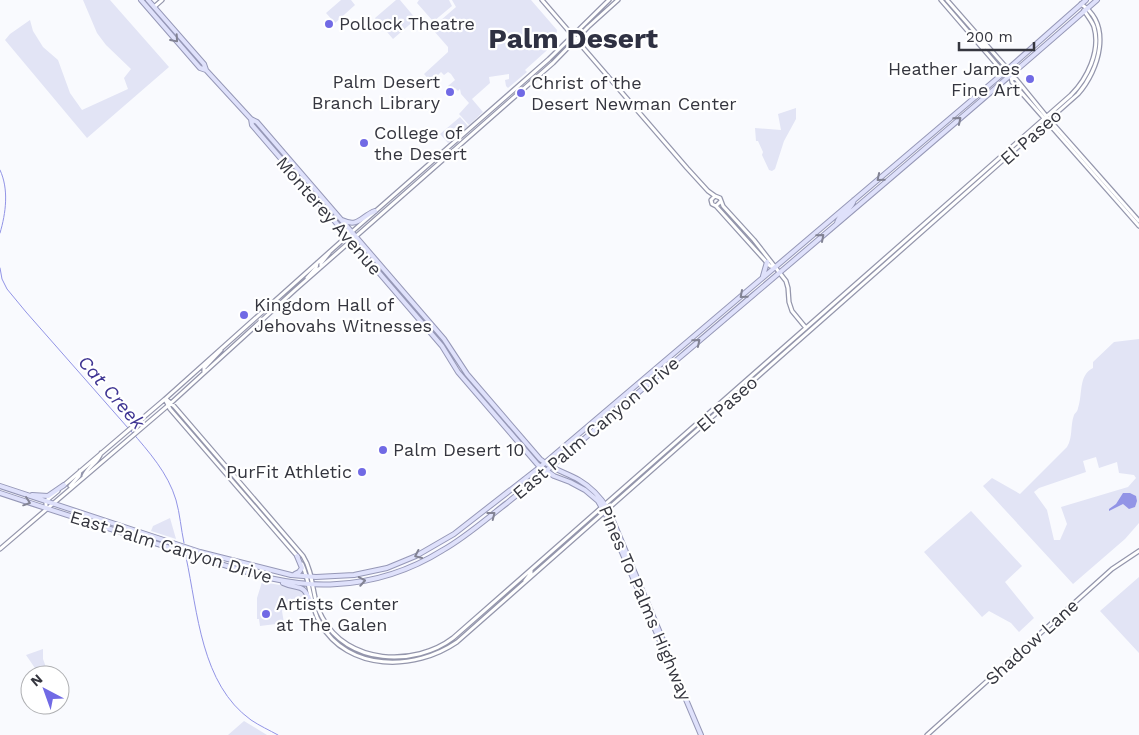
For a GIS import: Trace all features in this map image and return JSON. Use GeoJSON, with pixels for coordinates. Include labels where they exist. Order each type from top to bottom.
{"type":"FeatureCollection","features":[{"type":"Feature","properties":{"kind":"main road","name":"Monterey Avenue"},"geometry":{"type":"LineString","coordinates":[[141,0],[200,68],[206,70]]}},
{"type":"Feature","properties":{"kind":"main road","name":"East Palm Canyon Drive"},"geometry":{"type":"LineString","coordinates":[[0,486],[220,558],[291,575],[336,577],[372,572],[402,563],[422,554],[455,533],[545,463],[1006,71],[1086,0]]}},
{"type":"Feature","properties":{"kind":"main road","name":"East Palm Canyon Drive"},"geometry":{"type":"LineString","coordinates":[[0,492],[276,580],[335,585],[373,580],[405,570],[426,560],[461,538],[546,471],[1097,0]]}},
{"type":"Feature","properties":{"kind":"main road","name":"Monterey Avenue"},"geometry":{"type":"LineString","coordinates":[[150,3],[204,64],[206,70],[251,120],[256,122],[341,220],[438,333],[474,383],[550,467]]}},
{"type":"Feature","properties":{"kind":"main road","name":"Monterey Avenue"},"geometry":{"type":"LineString","coordinates":[[251,120],[252,126],[442,346],[472,390],[540,467],[546,471]]}},
{"type":"Feature","properties":{"kind":"main road"},"geometry":{"type":"LineString","coordinates":[[836,223],[837,219],[853,204],[854,200]]}},
{"type":"Feature","properties":{"kind":"main road"},"geometry":{"type":"LineString","coordinates":[[341,220],[356,223],[375,210]]}},
{"type":"Feature","properties":{"kind":"main road"},"geometry":{"type":"LineString","coordinates":[[763,277],[767,262]]}},
{"type":"Feature","properties":{"kind":"main road"},"geometry":{"type":"LineString","coordinates":[[425,326],[438,333]]}},
{"type":"Feature","properties":{"kind":"main road"},"geometry":{"type":"LineString","coordinates":[[666,369],[664,365],[685,344]]}},
{"type":"Feature","properties":{"kind":"main road"},"geometry":{"type":"LineString","coordinates":[[448,356],[454,359],[468,379],[474,383]]}},
{"type":"Feature","properties":{"kind":"main road"},"geometry":{"type":"LineString","coordinates":[[625,403],[639,388],[639,383]]}},
{"type":"Feature","properties":{"kind":"main road","name":"Pines To Palms Highway"},"geometry":{"type":"LineString","coordinates":[[550,467],[580,480],[594,492],[605,508],[701,735]]}},
{"type":"Feature","properties":{"kind":"main road","name":"Pines To Palms Highway"},"geometry":{"type":"LineString","coordinates":[[546,471],[586,490],[605,508]]}},
{"type":"Feature","properties":{"kind":"main road"},"geometry":{"type":"LineString","coordinates":[[26,494],[48,496],[64,485]]}},
{"type":"Feature","properties":{"kind":"main road"},"geometry":{"type":"LineString","coordinates":[[291,575],[299,572],[302,568],[297,556]]}},
{"type":"Feature","properties":{"kind":"main road"},"geometry":{"type":"LineString","coordinates":[[203,558],[220,558]]}},
{"type":"Feature","properties":{"kind":"main road"},"geometry":{"type":"LineString","coordinates":[[276,580],[287,585],[302,588],[307,592],[311,603]]}},
{"type":"Feature","properties":{"kind":"street"},"geometry":{"type":"LineString","coordinates":[[150,3],[156,0]]}},
{"type":"Feature","properties":{"kind":"street"},"geometry":{"type":"LineString","coordinates":[[150,3],[162,0]]}},
{"type":"Feature","properties":{"kind":"street"},"geometry":{"type":"LineString","coordinates":[[542,0],[708,191],[713,197],[712,204],[716,206],[770,266],[775,267]]}},
{"type":"Feature","properties":{"kind":"street"},"geometry":{"type":"LineString","coordinates":[[46,508],[46,501],[222,348],[375,210],[549,58],[609,0]]}},
{"type":"Feature","properties":{"kind":"street"},"geometry":{"type":"LineString","coordinates":[[0,549],[170,404],[351,240],[553,63],[618,0]]}},
{"type":"Feature","properties":{"kind":"street"},"geometry":{"type":"LineString","coordinates":[[941,0],[1000,69],[1006,71]]}},
{"type":"Feature","properties":{"kind":"street"},"geometry":{"type":"LineString","coordinates":[[946,0],[1005,66],[1010,76],[1016,79],[1034,106],[1061,132],[1139,222]]}},
{"type":"Feature","properties":{"kind":"street"},"geometry":{"type":"LineString","coordinates":[[1081,4],[1086,10]]}},
{"type":"Feature","properties":{"kind":"street","name":"El Paseo"},"geometry":{"type":"LineString","coordinates":[[842,300],[860,287],[1047,119],[1078,88],[1090,66],[1095,46],[1094,26],[1086,10]]}},
{"type":"Feature","properties":{"kind":"street","name":"El Paseo"},"geometry":{"type":"LineString","coordinates":[[170,404],[300,551],[310,566],[317,606],[322,617],[341,640],[371,654],[401,658],[428,652],[448,642],[568,537],[605,508],[838,304],[1040,123],[1056,115],[1074,99],[1089,79],[1099,52],[1099,25],[1086,10]]}},
{"type":"Feature","properties":{"kind":"street"},"geometry":{"type":"LineString","coordinates":[[973,37],[988,48]]}},
{"type":"Feature","properties":{"kind":"street"},"geometry":{"type":"LineString","coordinates":[[985,52],[998,58]]}},
{"type":"Feature","properties":{"kind":"street"},"geometry":{"type":"LineString","coordinates":[[1074,99],[1078,88]]}},
{"type":"Feature","properties":{"kind":"street"},"geometry":{"type":"LineString","coordinates":[[1047,119],[1139,226]]}},
{"type":"Feature","properties":{"kind":"street"},"geometry":{"type":"LineString","coordinates":[[713,197],[718,196],[723,206],[754,240],[786,281],[792,311],[808,330]]}},
{"type":"Feature","properties":{"kind":"street"},"geometry":{"type":"LineString","coordinates":[[716,206],[721,202]]}},
{"type":"Feature","properties":{"kind":"street"},"geometry":{"type":"LineString","coordinates":[[321,268],[321,263],[331,251]]}},
{"type":"Feature","properties":{"kind":"street"},"geometry":{"type":"LineString","coordinates":[[305,282],[316,268],[317,263]]}},
{"type":"Feature","properties":{"kind":"street"},"geometry":{"type":"LineString","coordinates":[[860,287],[874,272]]}},
{"type":"Feature","properties":{"kind":"street"},"geometry":{"type":"LineString","coordinates":[[204,373],[204,368],[218,355],[222,348]]}},
{"type":"Feature","properties":{"kind":"street"},"geometry":{"type":"LineString","coordinates":[[165,398],[297,556],[307,576],[311,603],[320,624],[327,634],[345,649],[358,656],[376,661],[388,663],[409,662],[434,655],[456,642],[575,538],[605,508]]}},
{"type":"Feature","properties":{"kind":"street"},"geometry":{"type":"LineString","coordinates":[[84,476],[101,453]]}},
{"type":"Feature","properties":{"kind":"street"},"geometry":{"type":"LineString","coordinates":[[68,490],[79,476],[80,471]]}},
{"type":"Feature","properties":{"kind":"street"},"geometry":{"type":"LineString","coordinates":[[558,553],[558,549],[568,537],[575,538]]}},
{"type":"Feature","properties":{"kind":"street","name":"Shadow Lane"},"geometry":{"type":"LineString","coordinates":[[927,735],[1112,569],[1139,552]]}},
{"type":"Feature","properties":{"kind":"street"},"geometry":{"type":"LineString","coordinates":[[525,582],[531,570]]}},
{"type":"Feature","properties":{"kind":"shaded area"},"geometry":{"type":"Polygon","coordinates":[[[83,0],[110,0],[169,67],[87,138],[5,40],[10,34],[30,20],[33,31],[43,47],[58,60],[70,93],[82,110],[128,89],[124,78],[131,69],[106,45],[97,33],[83,0]]]}},
{"type":"Feature","properties":{"kind":"shaded area"},"geometry":{"type":"Polygon","coordinates":[[[341,0],[351,0],[355,5],[335,23],[326,13],[341,0]]]}},
{"type":"Feature","properties":{"kind":"shaded area"},"geometry":{"type":"Polygon","coordinates":[[[396,0],[400,0],[416,19],[393,39],[375,18],[396,0]]]}},
{"type":"Feature","properties":{"kind":"shaded area"},"geometry":{"type":"Polygon","coordinates":[[[419,0],[449,0],[452,6],[434,21],[417,3],[419,0]]]}},
{"type":"Feature","properties":{"kind":"shaded area"},"geometry":{"type":"Polygon","coordinates":[[[452,0],[531,0],[557,30],[555,43],[525,70],[527,72],[508,88],[505,80],[509,79],[509,74],[489,77],[490,83],[472,99],[483,112],[469,125],[459,114],[469,103],[461,94],[460,89],[458,91],[455,88],[452,91],[448,86],[455,80],[451,74],[448,72],[444,75],[441,72],[431,82],[424,74],[448,52],[448,47],[434,31],[433,27],[456,7],[452,0]]]}},
{"type":"Feature","properties":{"kind":"shaded area"},"geometry":{"type":"Polygon","coordinates":[[[796,108],[796,119],[784,141],[775,169],[769,170],[762,155],[763,152],[758,141],[756,141],[755,128],[781,130],[778,114],[796,108]]]}},
{"type":"Feature","properties":{"kind":"shaded area"},"geometry":{"type":"Polygon","coordinates":[[[460,117],[468,126],[448,143],[440,134],[460,117]]]}},
{"type":"Feature","properties":{"kind":"shaded area"},"geometry":{"type":"Polygon","coordinates":[[[1139,339],[1139,523],[1125,539],[1073,584],[983,486],[992,478],[1020,494],[1067,447],[1074,415],[1078,410],[1085,375],[1093,368],[1093,362],[1114,342],[1139,339]],[[1096,457],[1083,461],[1086,472],[1039,488],[1034,492],[1047,510],[1054,540],[1060,540],[1067,524],[1061,507],[1128,487],[1136,478],[1134,475],[1119,473],[1117,462],[1099,468],[1096,457]]]}},
{"type":"Feature","properties":{"kind":"shaded area"},"geometry":{"type":"Polygon","coordinates":[[[971,511],[1022,566],[1005,582],[1034,618],[1019,632],[1011,623],[989,611],[982,617],[924,552],[971,511]]]}},
{"type":"Feature","properties":{"kind":"shaded area"},"geometry":{"type":"Polygon","coordinates":[[[170,518],[176,539],[151,531],[153,526],[170,518]]]}},
{"type":"Feature","properties":{"kind":"shaded area"},"geometry":{"type":"Polygon","coordinates":[[[1139,577],[1139,653],[1100,611],[1139,577]]]}},
{"type":"Feature","properties":{"kind":"shaded area"},"geometry":{"type":"Polygon","coordinates":[[[262,582],[298,588],[305,595],[283,607],[284,623],[260,626],[259,619],[257,619],[257,598],[262,582]]]}},
{"type":"Feature","properties":{"kind":"shaded area"},"geometry":{"type":"Polygon","coordinates":[[[43,649],[45,665],[33,665],[26,655],[43,649]]]}},
{"type":"Feature","properties":{"kind":"shaded area"},"geometry":{"type":"Polygon","coordinates":[[[244,721],[267,735],[228,735],[244,721]]]}},
{"type":"Feature","properties":{"kind":"water"},"geometry":{"type":"Polygon","coordinates":[[[1123,493],[1130,493],[1136,496],[1135,507],[1129,509],[1123,504],[1109,511],[1116,504],[1123,493]]]}},
{"type":"Feature","properties":{"kind":"waterway","name":"Cat Creek"},"geometry":{"type":"LineString","coordinates":[[0,170],[6,193],[4,217],[0,233]]}},
{"type":"Feature","properties":{"kind":"waterway","name":"Cat Creek"},"geometry":{"type":"LineString","coordinates":[[0,268],[2,279],[7,289],[128,428]]}},
{"type":"Feature","properties":{"kind":"waterway","name":"Cat Creek"},"geometry":{"type":"LineString","coordinates":[[131,431],[157,463],[173,490],[184,543]]}},
{"type":"Feature","properties":{"kind":"waterway","name":"Cat Creek"},"geometry":{"type":"LineString","coordinates":[[186,557],[204,646],[221,687],[234,705],[251,720],[278,735]]}},
{"type":"Feature","properties":{"kind":"place","name":"Pollock Theatre"},"geometry":{"type":"Point","coordinates":[329,24]}},
{"type":"Feature","properties":{"kind":"place","name":"Heather James Fine Art"},"geometry":{"type":"Point","coordinates":[1030,79]}},
{"type":"Feature","properties":{"kind":"place","name":"Palm Desert Branch Library"},"geometry":{"type":"Point","coordinates":[450,92]}},
{"type":"Feature","properties":{"kind":"place","name":"Christ of the Desert Newman Center"},"geometry":{"type":"Point","coordinates":[521,93]}},
{"type":"Feature","properties":{"kind":"place","name":"College of the Desert"},"geometry":{"type":"Point","coordinates":[364,143]}},
{"type":"Feature","properties":{"kind":"place","name":"Kingdom Hall of Jehovahs Witnesses"},"geometry":{"type":"Point","coordinates":[244,315]}},
{"type":"Feature","properties":{"kind":"place","name":"Palm Desert 10"},"geometry":{"type":"Point","coordinates":[383,450]}},
{"type":"Feature","properties":{"kind":"place","name":"PurFit Athletic"},"geometry":{"type":"Point","coordinates":[362,472]}},
{"type":"Feature","properties":{"kind":"place","name":"Artists Center at The Galen"},"geometry":{"type":"Point","coordinates":[266,614]}},
{"type":"Feature","properties":{"kind":"district","name":"Palm Desert"},"geometry":{"type":"Point","coordinates":[573,38]}}]}
